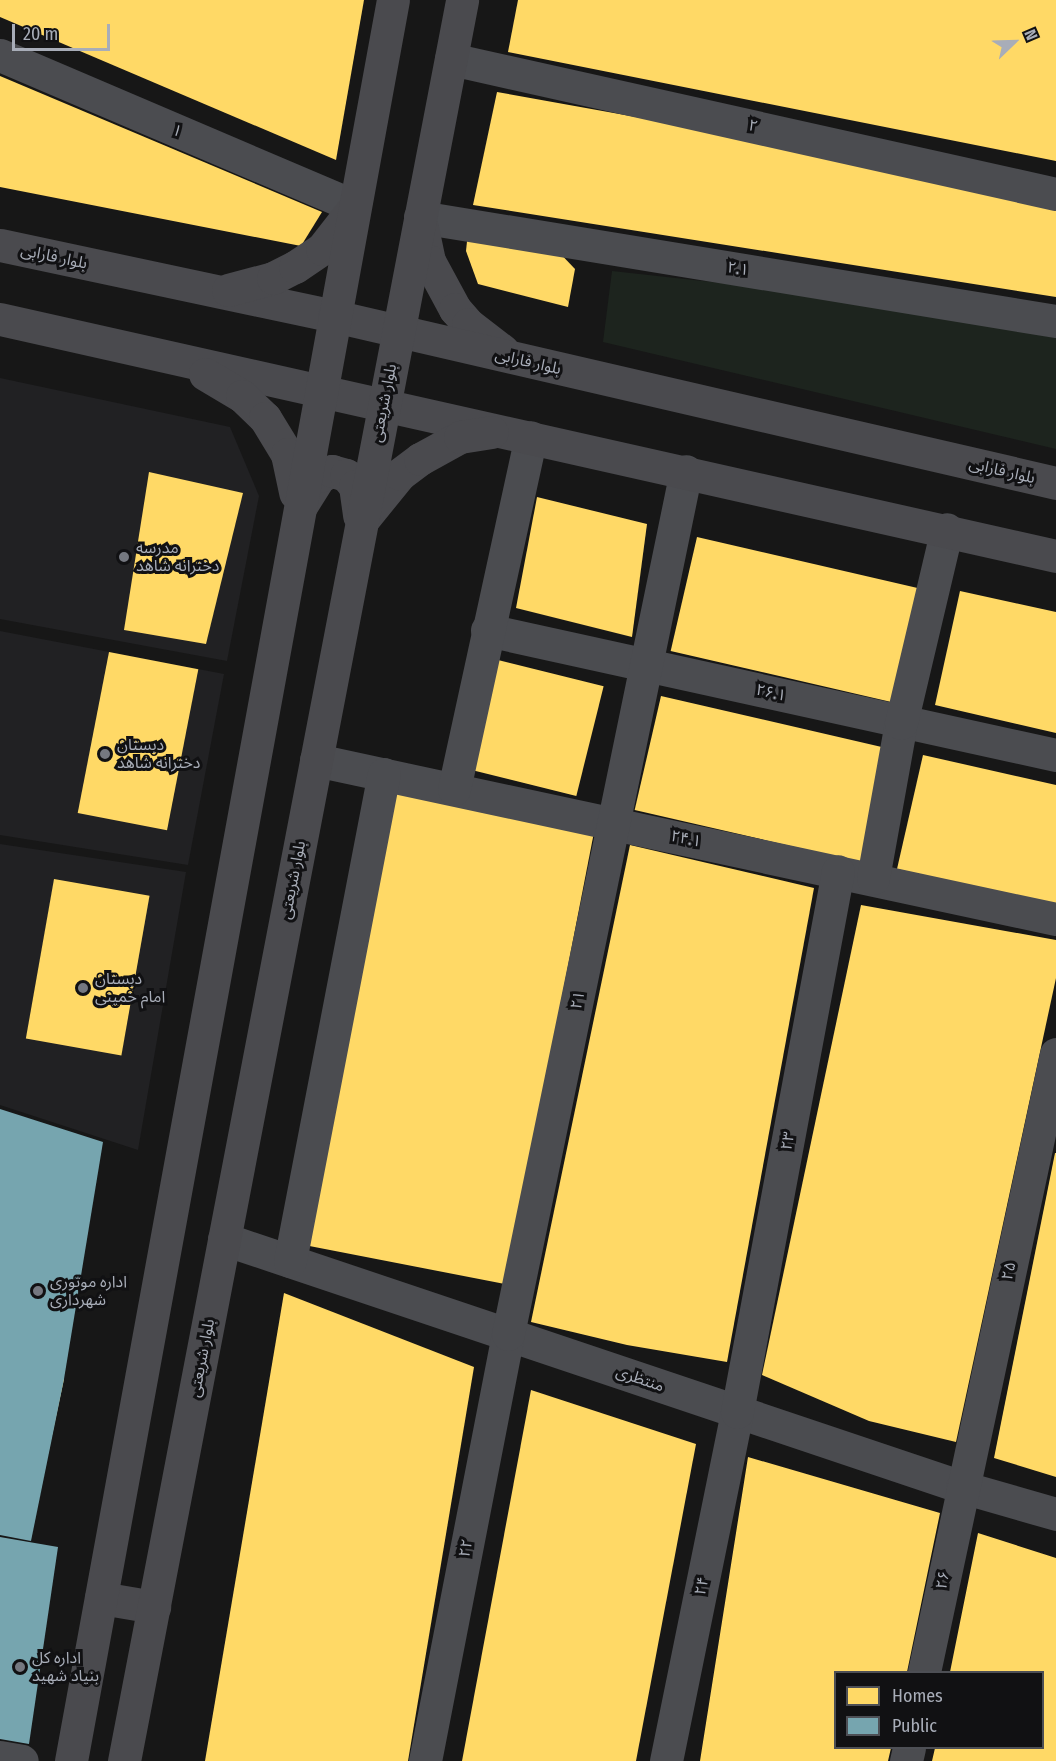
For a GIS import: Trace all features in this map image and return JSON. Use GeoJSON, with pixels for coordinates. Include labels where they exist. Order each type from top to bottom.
{"type":"FeatureCollection","features":[{"type":"Feature","properties":{"kind":"main road"},"geometry":{"type":"LineString","coordinates":[[71,1761],[318,390],[393,0]]}},
{"type":"Feature","properties":{"kind":"main road","name":"بلوار شریعتی"},"geometry":{"type":"LineString","coordinates":[[124,1761],[462,0]]}},
{"type":"Feature","properties":{"kind":"main road"},"geometry":{"type":"LineString","coordinates":[[217,292],[273,278],[295,267],[322,249],[354,206]]}},
{"type":"Feature","properties":{"kind":"main road"},"geometry":{"type":"LineString","coordinates":[[420,217],[429,261],[455,309],[468,324],[514,359]]}},
{"type":"Feature","properties":{"kind":"main road","name":"بلوار فارابی"},"geometry":{"type":"LineString","coordinates":[[0,245],[334,316],[1056,483]]}},
{"type":"Feature","properties":{"kind":"main road"},"geometry":{"type":"LineString","coordinates":[[0,319],[947,529],[1056,556]]}},
{"type":"Feature","properties":{"kind":"main road"},"geometry":{"type":"LineString","coordinates":[[183,360],[242,396],[280,438],[293,471],[296,516]]}},
{"type":"Feature","properties":{"kind":"main road"},"geometry":{"type":"LineString","coordinates":[[360,526],[383,492],[420,459],[460,437],[519,434]]}},
{"type":"Feature","properties":{"kind":"main road"},"geometry":{"type":"LineString","coordinates":[[296,516],[308,490],[320,476],[332,471],[346,476],[355,486],[360,526]]}},
{"type":"Feature","properties":{"kind":"main road"},"geometry":{"type":"LineString","coordinates":[[101,1598],[154,1607]]}},
{"type":"Feature","properties":{"kind":"street","name":"۱"},"geometry":{"type":"LineString","coordinates":[[0,56],[354,206]]}},
{"type":"Feature","properties":{"kind":"street","name":"۲"},"geometry":{"type":"LineString","coordinates":[[451,59],[1056,194]]}},
{"type":"Feature","properties":{"kind":"street","name":"۲.۱"},"geometry":{"type":"LineString","coordinates":[[420,217],[1056,321]]}},
{"type":"Feature","properties":{"kind":"street"},"geometry":{"type":"LineString","coordinates":[[454,789],[487,630],[519,434]]}},
{"type":"Feature","properties":{"kind":"street","name":"۲۱"},"geometry":{"type":"LineString","coordinates":[[508,1334],[648,665],[686,471]]}},
{"type":"Feature","properties":{"kind":"street"},"geometry":{"type":"LineString","coordinates":[[873,878],[902,723],[947,529]]}},
{"type":"Feature","properties":{"kind":"street","name":"۲۶.۱"},"geometry":{"type":"LineString","coordinates":[[487,630],[902,723],[1056,754]]}},
{"type":"Feature","properties":{"kind":"street","name":"۲۴.۱"},"geometry":{"type":"LineString","coordinates":[[316,760],[873,878],[1056,920]]}},
{"type":"Feature","properties":{"kind":"street"},"geometry":{"type":"LineString","coordinates":[[290,1261],[384,774]]}},
{"type":"Feature","properties":{"kind":"street","name":"۲۳"},"geometry":{"type":"LineString","coordinates":[[737,1412],[838,871]]}},
{"type":"Feature","properties":{"kind":"street","name":"۲۵"},"geometry":{"type":"LineString","coordinates":[[962,1487],[1056,1054]]}},
{"type":"Feature","properties":{"kind":"street","name":"منتظری"},"geometry":{"type":"LineString","coordinates":[[224,1239],[962,1487],[1056,1514]]}},
{"type":"Feature","properties":{"kind":"street","name":"۲۲"},"geometry":{"type":"LineString","coordinates":[[425,1761],[508,1334]]}},
{"type":"Feature","properties":{"kind":"street","name":"۲۴"},"geometry":{"type":"LineString","coordinates":[[666,1761],[737,1412]]}},
{"type":"Feature","properties":{"kind":"street","name":"۲۶"},"geometry":{"type":"LineString","coordinates":[[924,1671],[962,1487]]}},
{"type":"Feature","properties":{"kind":"street"},"geometry":{"type":"LineString","coordinates":[[0,1757],[22,1761]]}},
{"type":"Feature","properties":{"kind":"shaded area"},"geometry":{"type":"Polygon","coordinates":[[[612,271],[838,296],[1056,338],[1056,449],[603,342],[612,271]]]}},
{"type":"Feature","properties":{"kind":"shaded area","name":"مدرسه دخترانه شاهد"},"geometry":{"type":"Polygon","coordinates":[[[0,378],[230,427],[259,496],[227,661],[0,619],[0,378]]]}},
{"type":"Feature","properties":{"kind":"shaded area","name":"دبستان دخترانه شاهد"},"geometry":{"type":"Polygon","coordinates":[[[0,631],[224,674],[188,865],[0,835],[0,631]]]}},
{"type":"Feature","properties":{"kind":"shaded area","name":"دبستان امام خمینی"},"geometry":{"type":"Polygon","coordinates":[[[0,844],[186,872],[138,1150],[0,1105],[0,844]]]}},
{"type":"Feature","properties":{"kind":"building: Homes"},"geometry":{"type":"Polygon","coordinates":[[[0,0],[364,0],[336,160],[0,17],[0,0]]]}},
{"type":"Feature","properties":{"kind":"building: Homes"},"geometry":{"type":"Polygon","coordinates":[[[518,0],[1056,0],[1056,161],[508,52],[518,0]]]}},
{"type":"Feature","properties":{"kind":"building: Homes"},"geometry":{"type":"Polygon","coordinates":[[[0,76],[322,212],[301,246],[0,187],[0,76]]]}},
{"type":"Feature","properties":{"kind":"building: Homes"},"geometry":{"type":"Polygon","coordinates":[[[497,92],[1021,186],[1056,196],[1056,297],[473,205],[497,92]]]}},
{"type":"Feature","properties":{"kind":"building: Homes"},"geometry":{"type":"Polygon","coordinates":[[[468,232],[554,247],[575,269],[568,307],[478,284],[466,251],[468,232]]]}},
{"type":"Feature","properties":{"kind":"building: Homes"},"geometry":{"type":"Polygon","coordinates":[[[149,472],[243,493],[206,644],[124,630],[149,472]]]}},
{"type":"Feature","properties":{"kind":"building: Homes"},"geometry":{"type":"Polygon","coordinates":[[[537,497],[647,524],[632,637],[516,608],[537,497]]]}},
{"type":"Feature","properties":{"kind":"building: Homes"},"geometry":{"type":"Polygon","coordinates":[[[697,537],[924,589],[898,703],[671,651],[697,537]]]}},
{"type":"Feature","properties":{"kind":"building: Homes"},"geometry":{"type":"Polygon","coordinates":[[[960,591],[1056,612],[1056,733],[935,705],[960,591]]]}},
{"type":"Feature","properties":{"kind":"building: Homes"},"geometry":{"type":"Polygon","coordinates":[[[109,652],[198,669],[167,830],[78,813],[109,652]]]}},
{"type":"Feature","properties":{"kind":"building: Homes"},"geometry":{"type":"Polygon","coordinates":[[[494,659],[604,686],[576,796],[467,769],[494,659]]]}},
{"type":"Feature","properties":{"kind":"building: Homes"},"geometry":{"type":"Polygon","coordinates":[[[661,696],[887,748],[861,862],[635,810],[661,696]]]}},
{"type":"Feature","properties":{"kind":"building: Homes"},"geometry":{"type":"Polygon","coordinates":[[[923,755],[1056,785],[1056,906],[897,869],[923,755]]]}},
{"type":"Feature","properties":{"kind":"building: Homes"},"geometry":{"type":"Polygon","coordinates":[[[395,792],[594,831],[506,1284],[307,1246],[395,792]]]}},
{"type":"Feature","properties":{"kind":"building: Homes"},"geometry":{"type":"Polygon","coordinates":[[[630,845],[814,888],[727,1362],[627,1345],[531,1322],[630,845]]]}},
{"type":"Feature","properties":{"kind":"building: Homes"},"geometry":{"type":"Polygon","coordinates":[[[54,879],[150,896],[121,1055],[26,1039],[54,879]]]}},
{"type":"Feature","properties":{"kind":"building: Homes"},"geometry":{"type":"Polygon","coordinates":[[[861,905],[1056,940],[1056,978],[956,1442],[869,1421],[762,1375],[861,905]]]}},
{"type":"Feature","properties":{"kind":"building: Homes"},"geometry":{"type":"Polygon","coordinates":[[[1056,1153],[1056,1477],[994,1458],[1056,1153]]]}},
{"type":"Feature","properties":{"kind":"building: Homes"},"geometry":{"type":"Polygon","coordinates":[[[0,1227],[85,1241],[67,1341],[0,1329],[0,1227]]]}},
{"type":"Feature","properties":{"kind":"building: Homes"},"geometry":{"type":"Polygon","coordinates":[[[284,1293],[474,1367],[408,1761],[205,1761],[284,1293]]]}},
{"type":"Feature","properties":{"kind":"building: Homes"},"geometry":{"type":"Polygon","coordinates":[[[0,1366],[64,1379],[42,1482],[0,1473],[0,1366]]]}},
{"type":"Feature","properties":{"kind":"building: Homes"},"geometry":{"type":"Polygon","coordinates":[[[531,1390],[696,1444],[636,1761],[462,1761],[531,1390]]]}},
{"type":"Feature","properties":{"kind":"building: Homes"},"geometry":{"type":"Polygon","coordinates":[[[748,1457],[940,1513],[907,1671],[834,1671],[834,1749],[891,1749],[888,1761],[700,1761],[748,1457]]]}},
{"type":"Feature","properties":{"kind":"building: Homes"},"geometry":{"type":"Polygon","coordinates":[[[978,1533],[1056,1558],[1056,1761],[932,1761],[935,1749],[1044,1749],[1044,1671],[950,1671],[978,1533]]]}},
{"type":"Feature","properties":{"kind":"building: Homes"},"geometry":{"type":"Polygon","coordinates":[[[0,1550],[38,1559],[24,1671],[0,1664],[0,1550]]]}},
{"type":"Feature","properties":{"kind":"building: Public","name":"اداره موتوری شهرداری"},"geometry":{"type":"Polygon","coordinates":[[[0,1109],[103,1142],[64,1379],[31,1541],[0,1535],[0,1109]]]}},
{"type":"Feature","properties":{"kind":"building: Public","name":"اداره کل بنیاد شهید"},"geometry":{"type":"Polygon","coordinates":[[[0,1537],[58,1547],[29,1744],[0,1739],[0,1537]]]}},
{"type":"Feature","properties":{"kind":"place","name":"مدرسه دخترانه شاهد"},"geometry":{"type":"Point","coordinates":[124,557]}},
{"type":"Feature","properties":{"kind":"place","name":"دبستان دخترانه شاهد"},"geometry":{"type":"Point","coordinates":[105,754]}},
{"type":"Feature","properties":{"kind":"place","name":"دبستان امام خمینی"},"geometry":{"type":"Point","coordinates":[83,988]}},
{"type":"Feature","properties":{"kind":"place","name":"اداره موتوری شهرداری"},"geometry":{"type":"Point","coordinates":[38,1291]}},
{"type":"Feature","properties":{"kind":"place","name":"اداره کل بنیاد شهید"},"geometry":{"type":"Point","coordinates":[20,1667]}}]}
